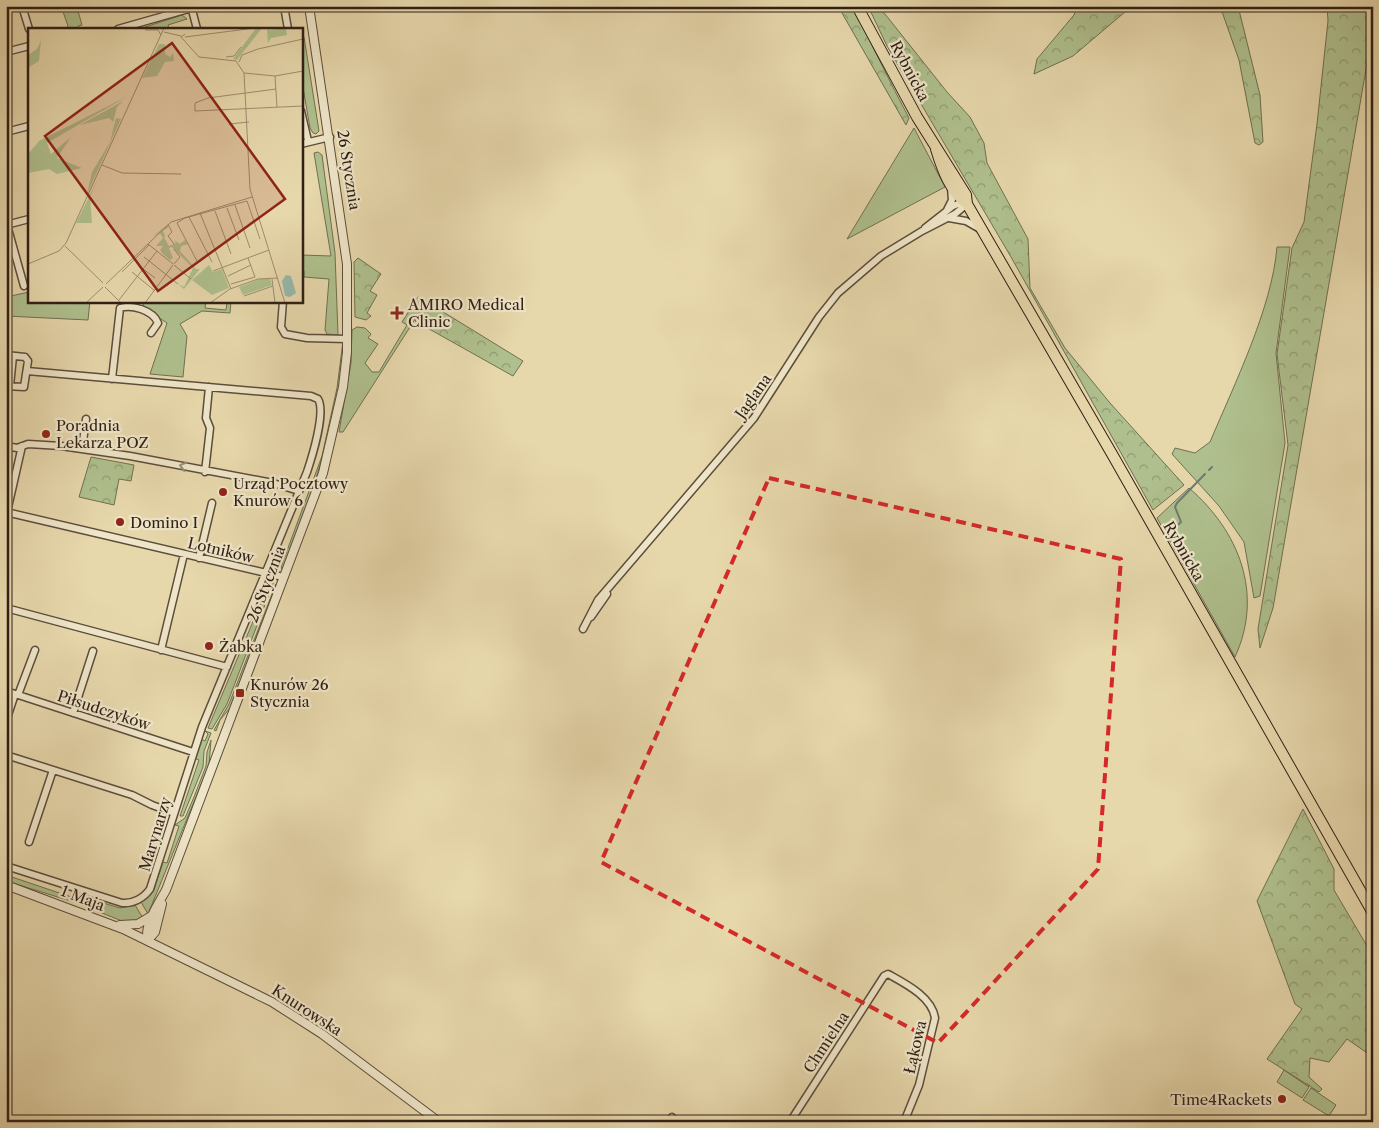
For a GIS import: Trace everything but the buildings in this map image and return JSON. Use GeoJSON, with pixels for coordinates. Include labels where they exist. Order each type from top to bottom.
{"type":"FeatureCollection","features":[{"type":"Feature","properties":{"kind":"main road","name":"Rybnicka"},"geometry":{"type":"LineString","coordinates":[[857,6],[936,149],[958,180],[966,195],[967,204],[1373,913]]}},
{"type":"Feature","properties":{"kind":"main road","name":"Rybnicka"},"geometry":{"type":"LineString","coordinates":[[936,149],[942,169],[951,185],[960,199],[967,204]]}},
{"type":"Feature","properties":{"kind":"street"},"geometry":{"type":"LineString","coordinates":[[22,6],[29,28]]}},
{"type":"Feature","properties":{"kind":"street"},"geometry":{"type":"LineString","coordinates":[[284,6],[288,28]]}},
{"type":"Feature","properties":{"kind":"street","name":"26 Stycznia"},"geometry":{"type":"LineString","coordinates":[[148,940],[156,927],[166,890],[284,577],[330,449],[343,387],[347,339],[347,264],[330,137],[309,6]]}},
{"type":"Feature","properties":{"kind":"street"},"geometry":{"type":"LineString","coordinates":[[121,28],[194,7],[197,28]]}},
{"type":"Feature","properties":{"kind":"street"},"geometry":{"type":"LineString","coordinates":[[6,52],[28,46]]}},
{"type":"Feature","properties":{"kind":"street"},"geometry":{"type":"LineString","coordinates":[[302,119],[305,142],[330,137]]}},
{"type":"Feature","properties":{"kind":"street"},"geometry":{"type":"LineString","coordinates":[[6,132],[28,126]]}},
{"type":"Feature","properties":{"kind":"street"},"geometry":{"type":"LineString","coordinates":[[947,210],[952,200],[951,185]]}},
{"type":"Feature","properties":{"kind":"street","name":"Jaglana"},"geometry":{"type":"LineString","coordinates":[[583,629],[600,607],[611,586],[754,418],[832,300],[868,266],[922,231],[947,210],[958,204],[967,204]]}},
{"type":"Feature","properties":{"kind":"street","name":"Jaglana"},"geometry":{"type":"LineString","coordinates":[[922,231],[949,218],[962,210],[967,204]]}},
{"type":"Feature","properties":{"kind":"street"},"geometry":{"type":"LineString","coordinates":[[949,218],[966,221],[982,230]]}},
{"type":"Feature","properties":{"kind":"street"},"geometry":{"type":"LineString","coordinates":[[24,286],[7,225],[28,219]]}},
{"type":"Feature","properties":{"kind":"street"},"geometry":{"type":"LineString","coordinates":[[283,302],[281,327],[285,334],[307,338],[347,339]]}},
{"type":"Feature","properties":{"kind":"street"},"geometry":{"type":"LineString","coordinates":[[112,379],[120,308],[142,309],[156,318],[158,323],[151,333]]}},
{"type":"Feature","properties":{"kind":"street"},"geometry":{"type":"LineString","coordinates":[[10,355],[26,358],[27,371],[24,387],[8,386],[10,355]]}},
{"type":"Feature","properties":{"kind":"street"},"geometry":{"type":"LineString","coordinates":[[27,371],[209,387],[206,418],[210,426],[205,472]]}},
{"type":"Feature","properties":{"kind":"street","name":"Marynarzy"},"geometry":{"type":"LineString","coordinates":[[6,866],[114,902],[130,903],[145,895],[152,885],[193,752],[299,491],[316,440],[321,406],[318,399],[311,396],[209,387]]}},
{"type":"Feature","properties":{"kind":"street"},"geometry":{"type":"LineString","coordinates":[[82,449],[86,419]]}},
{"type":"Feature","properties":{"kind":"street"},"geometry":{"type":"LineString","coordinates":[[6,446],[28,444],[82,449],[169,462],[205,472],[273,484],[299,491]]}},
{"type":"Feature","properties":{"kind":"street"},"geometry":{"type":"LineString","coordinates":[[6,512],[22,446]]}},
{"type":"Feature","properties":{"kind":"street"},"geometry":{"type":"LineString","coordinates":[[199,558],[212,503]]}},
{"type":"Feature","properties":{"kind":"street","name":"Lotników"},"geometry":{"type":"LineString","coordinates":[[6,512],[284,577]]}},
{"type":"Feature","properties":{"kind":"street"},"geometry":{"type":"LineString","coordinates":[[161,650],[184,554]]}},
{"type":"Feature","properties":{"kind":"street"},"geometry":{"type":"LineString","coordinates":[[6,608],[227,667]]}},
{"type":"Feature","properties":{"kind":"street"},"geometry":{"type":"LineString","coordinates":[[6,720],[35,650]]}},
{"type":"Feature","properties":{"kind":"street"},"geometry":{"type":"LineString","coordinates":[[73,713],[93,651]]}},
{"type":"Feature","properties":{"kind":"street","name":"Piłsudczyków"},"geometry":{"type":"LineString","coordinates":[[6,691],[193,752]]}},
{"type":"Feature","properties":{"kind":"street"},"geometry":{"type":"LineString","coordinates":[[6,755],[132,795],[152,805],[174,812]]}},
{"type":"Feature","properties":{"kind":"street"},"geometry":{"type":"LineString","coordinates":[[29,842],[53,770]]}},
{"type":"Feature","properties":{"kind":"street","name":"1 Maja"},"geometry":{"type":"LineString","coordinates":[[6,885],[109,923],[148,940]]}},
{"type":"Feature","properties":{"kind":"street","name":"26 Stycznia"},"geometry":{"type":"LineString","coordinates":[[148,940],[147,934],[154,914],[166,890]]}},
{"type":"Feature","properties":{"kind":"street"},"geometry":{"type":"LineString","coordinates":[[109,923],[131,926],[142,923],[154,914]]}},
{"type":"Feature","properties":{"kind":"street"},"geometry":{"type":"LineString","coordinates":[[156,927],[160,940],[179,955]]}},
{"type":"Feature","properties":{"kind":"street","name":"Knurowska"},"geometry":{"type":"LineString","coordinates":[[148,940],[294,1015],[439,1122]]}},
{"type":"Feature","properties":{"kind":"street","name":"Łąkowa"},"geometry":{"type":"LineString","coordinates":[[884,976],[890,975],[927,1000],[933,1007],[935,1018],[919,1085],[904,1122]]}},
{"type":"Feature","properties":{"kind":"street","name":"Chmielna"},"geometry":{"type":"LineString","coordinates":[[790,1122],[884,976]]}},
{"type":"Feature","properties":{"kind":"highlighted area"},"geometry":{"type":"Polygon","coordinates":[[[769,478],[1121,559],[1098,869],[938,1043],[601,862],[769,478]]]}},
{"type":"Feature","properties":{"kind":"green space"},"geometry":{"type":"Polygon","coordinates":[[[61,6],[100,6],[91,11],[86,9],[78,11],[82,25],[78,26],[79,28],[67,28],[61,6]]]}},
{"type":"Feature","properties":{"kind":"green space"},"geometry":{"type":"Polygon","coordinates":[[[838,6],[851,6],[909,118],[906,125],[838,6]]]}},
{"type":"Feature","properties":{"kind":"green space"},"geometry":{"type":"Polygon","coordinates":[[[868,6],[875,6],[885,14],[947,92],[970,117],[984,143],[987,163],[1028,239],[1030,288],[1065,348],[1110,403],[1184,485],[1153,510],[1011,257],[887,46],[868,6]]]}},
{"type":"Feature","properties":{"kind":"green space"},"geometry":{"type":"Polygon","coordinates":[[[1077,6],[1132,6],[1073,56],[1034,74],[1037,59],[1074,15],[1077,6]]]}},
{"type":"Feature","properties":{"kind":"green space"},"geometry":{"type":"Polygon","coordinates":[[[1220,6],[1238,6],[1260,95],[1263,142],[1259,145],[1255,143],[1239,60],[1220,6]]]}},
{"type":"Feature","properties":{"kind":"green space"},"geometry":{"type":"Polygon","coordinates":[[[1327,6],[1369,6],[1369,52],[1273,608],[1260,648],[1258,629],[1288,445],[1277,354],[1292,248],[1304,222],[1328,21],[1327,6]]]}},
{"type":"Feature","properties":{"kind":"green space"},"geometry":{"type":"Polygon","coordinates":[[[182,15],[187,19],[168,25],[169,28],[142,28],[182,15]]]}},
{"type":"Feature","properties":{"kind":"green space"},"geometry":{"type":"Polygon","coordinates":[[[302,34],[304,37],[319,131],[316,134],[313,133],[310,128],[302,82],[302,34]]]}},
{"type":"Feature","properties":{"kind":"green space"},"geometry":{"type":"Polygon","coordinates":[[[914,128],[945,187],[847,239],[914,128]]]}},
{"type":"Feature","properties":{"kind":"green space"},"geometry":{"type":"Polygon","coordinates":[[[318,152],[322,155],[335,253],[338,335],[327,334],[325,330],[329,279],[304,277],[304,271],[302,271],[302,255],[331,256],[314,153],[318,152]]]}},
{"type":"Feature","properties":{"kind":"green space"},"geometry":{"type":"Polygon","coordinates":[[[1277,247],[1290,247],[1276,353],[1285,443],[1260,596],[1254,598],[1244,542],[1219,506],[1172,454],[1175,448],[1195,453],[1210,442],[1251,346],[1260,320],[1274,271],[1277,247]]]}},
{"type":"Feature","properties":{"kind":"green space"},"geometry":{"type":"Polygon","coordinates":[[[358,258],[381,274],[370,291],[377,295],[367,313],[371,316],[366,320],[355,317],[354,262],[358,258]]]}},
{"type":"Feature","properties":{"kind":"green space"},"geometry":{"type":"Polygon","coordinates":[[[28,292],[28,302],[90,302],[88,320],[6,316],[6,297],[28,292]]]}},
{"type":"Feature","properties":{"kind":"green space"},"geometry":{"type":"Polygon","coordinates":[[[418,297],[426,302],[343,432],[339,432],[351,363],[352,330],[357,327],[365,328],[371,334],[368,338],[378,344],[365,363],[372,372],[379,372],[407,325],[402,322],[418,297]]]}},
{"type":"Feature","properties":{"kind":"green space"},"geometry":{"type":"Polygon","coordinates":[[[144,302],[206,302],[205,308],[226,310],[227,303],[231,302],[230,313],[202,311],[180,324],[187,336],[183,377],[150,374],[167,323],[143,307],[144,302]]]}},
{"type":"Feature","properties":{"kind":"green space"},"geometry":{"type":"Polygon","coordinates":[[[427,302],[523,361],[513,376],[415,321],[427,302]]]}},
{"type":"Feature","properties":{"kind":"green space"},"geometry":{"type":"Polygon","coordinates":[[[343,341],[345,356],[333,416],[323,453],[312,491],[282,569],[281,567],[322,456],[337,388],[343,341]]]}},
{"type":"Feature","properties":{"kind":"green space"},"geometry":{"type":"Polygon","coordinates":[[[91,457],[134,465],[131,481],[119,479],[114,505],[79,497],[91,457]]]}},
{"type":"Feature","properties":{"kind":"green space"},"geometry":{"type":"Polygon","coordinates":[[[1189,488],[1207,505],[1221,524],[1233,544],[1242,565],[1246,587],[1247,610],[1243,633],[1235,657],[1157,518],[1189,488]]]}},
{"type":"Feature","properties":{"kind":"green space"},"geometry":{"type":"Polygon","coordinates":[[[267,578],[274,581],[227,704],[212,729],[208,728],[268,586],[264,584],[267,578]]]}},
{"type":"Feature","properties":{"kind":"green space"},"geometry":{"type":"Polygon","coordinates":[[[276,584],[231,707],[220,720],[216,731],[214,730],[229,704],[276,584]]]}},
{"type":"Feature","properties":{"kind":"green space"},"geometry":{"type":"Polygon","coordinates":[[[205,731],[211,733],[204,751],[203,767],[183,816],[180,816],[199,760],[194,758],[201,739],[205,741],[208,734],[205,731]]]}},
{"type":"Feature","properties":{"kind":"green space"},"geometry":{"type":"Polygon","coordinates":[[[211,740],[209,765],[148,914],[141,902],[154,889],[163,862],[167,863],[179,826],[175,825],[185,818],[194,797],[206,766],[207,752],[211,740]]]}},
{"type":"Feature","properties":{"kind":"green space"},"geometry":{"type":"Polygon","coordinates":[[[1303,809],[1334,869],[1334,890],[1367,946],[1373,949],[1373,1057],[1347,1039],[1329,1062],[1310,1058],[1309,1077],[1322,1089],[1319,1092],[1267,1059],[1302,1009],[1295,1004],[1257,901],[1303,809]]]}},
{"type":"Feature","properties":{"kind":"green space"},"geometry":{"type":"Polygon","coordinates":[[[6,875],[98,906],[100,902],[120,908],[135,905],[143,918],[139,921],[122,921],[77,903],[6,881],[6,875]]]}},
{"type":"Feature","properties":{"kind":"green space"},"geometry":{"type":"Polygon","coordinates":[[[1284,1070],[1309,1087],[1302,1098],[1277,1082],[1284,1070]]]}},
{"type":"Feature","properties":{"kind":"green space"},"geometry":{"type":"Polygon","coordinates":[[[1311,1088],[1336,1105],[1329,1116],[1303,1100],[1311,1088]]]}},
{"type":"Feature","properties":{"kind":"waterway"},"geometry":{"type":"LineString","coordinates":[[1209,470],[1212,467]]}},
{"type":"Feature","properties":{"kind":"waterway"},"geometry":{"type":"LineString","coordinates":[[1171,531],[1181,522],[1175,507],[1177,503],[1205,474]]}},
{"type":"Feature","properties":{"kind":"place","name":"AMIRO Medical Clinic"},"geometry":{"type":"Point","coordinates":[397,313]}},
{"type":"Feature","properties":{"kind":"place","name":"Poradnia Lekarza POZ"},"geometry":{"type":"Point","coordinates":[46,434]}},
{"type":"Feature","properties":{"kind":"place","name":"Urząd Pocztowy Knurów 6"},"geometry":{"type":"Point","coordinates":[223,492]}},
{"type":"Feature","properties":{"kind":"place","name":"Domino I"},"geometry":{"type":"Point","coordinates":[120,522]}},
{"type":"Feature","properties":{"kind":"place","name":"Żabka"},"geometry":{"type":"Point","coordinates":[209,646]}},
{"type":"Feature","properties":{"kind":"place","name":"Knurów 26 Stycznia"},"geometry":{"type":"Point","coordinates":[240,693]}},
{"type":"Feature","properties":{"kind":"place","name":"Time4Rackets"},"geometry":{"type":"Point","coordinates":[1282,1099]}}]}
